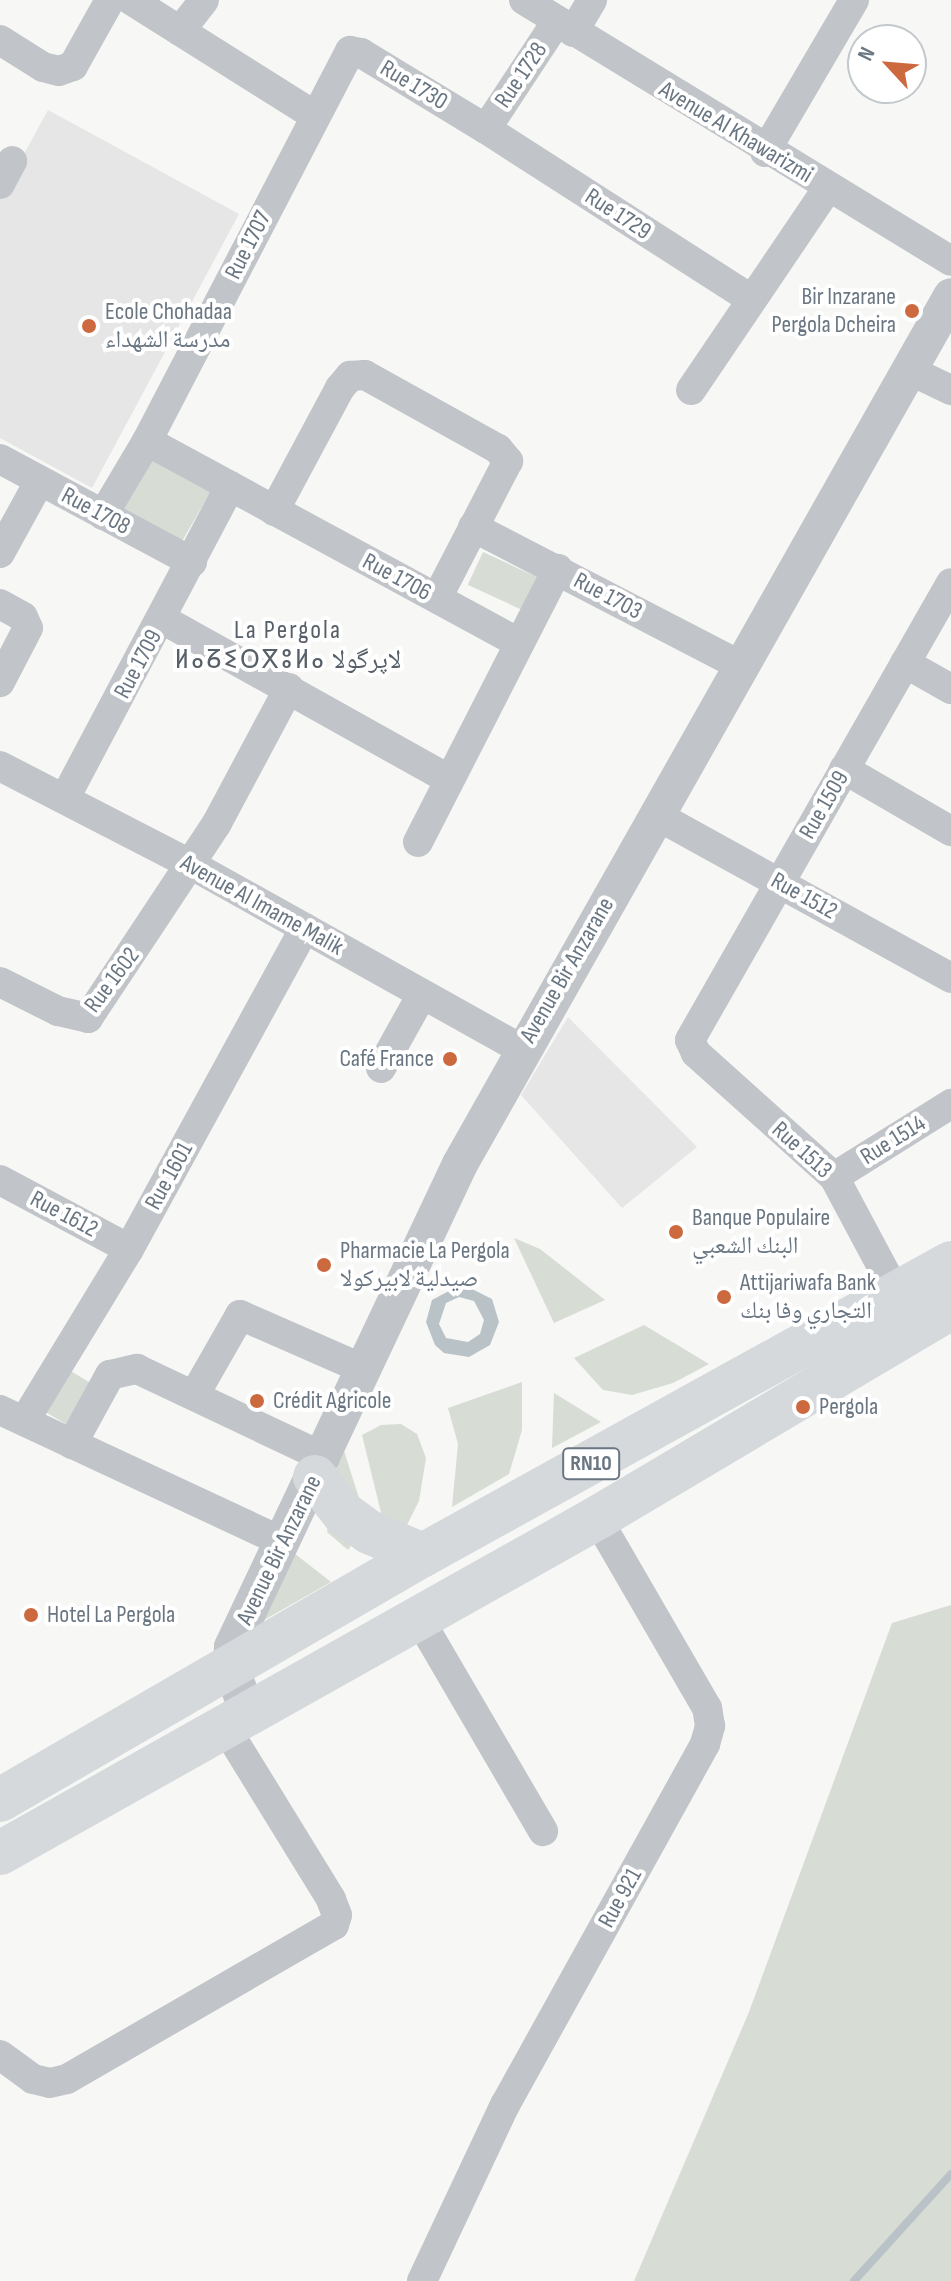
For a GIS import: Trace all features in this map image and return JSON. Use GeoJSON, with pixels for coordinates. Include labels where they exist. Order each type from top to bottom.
{"type":"FeatureCollection","features":[{"type":"Feature","properties":{"kind":"main road","name":"RN10"},"geometry":{"type":"LineString","coordinates":[[0,1800],[423,1555],[951,1263]]}},
{"type":"Feature","properties":{"kind":"main road","name":"RN10"},"geometry":{"type":"LineString","coordinates":[[0,1853],[597,1518],[951,1308]]}},
{"type":"Feature","properties":{"kind":"main road"},"geometry":{"type":"LineString","coordinates":[[320,1467],[361,1525],[423,1555]]}},
{"type":"Feature","properties":{"kind":"street"},"geometry":{"type":"LineString","coordinates":[[0,40],[43,67],[59,71],[73,66],[110,0]]}},
{"type":"Feature","properties":{"kind":"street"},"geometry":{"type":"LineString","coordinates":[[180,31],[204,0]]}},
{"type":"Feature","properties":{"kind":"street","name":"Avenue Al Khawarizmi"},"geometry":{"type":"LineString","coordinates":[[524,0],[765,152],[951,261]]}},
{"type":"Feature","properties":{"kind":"street","name":"Rue 1728"},"geometry":{"type":"LineString","coordinates":[[486,129],[565,26],[592,0]]}},
{"type":"Feature","properties":{"kind":"street"},"geometry":{"type":"LineString","coordinates":[[765,152],[854,0]]}},
{"type":"Feature","properties":{"kind":"street"},"geometry":{"type":"LineString","coordinates":[[147,4],[180,31],[315,116]]}},
{"type":"Feature","properties":{"kind":"street","name":"Rue 1730"},"geometry":{"type":"LineString","coordinates":[[345,58],[350,51],[361,53],[486,129]]}},
{"type":"Feature","properties":{"kind":"street","name":"Rue 1707"},"geometry":{"type":"LineString","coordinates":[[103,515],[147,441],[345,58]]}},
{"type":"Feature","properties":{"kind":"street","name":"Rue 1729"},"geometry":{"type":"LineString","coordinates":[[486,129],[751,299]]}},
{"type":"Feature","properties":{"kind":"street"},"geometry":{"type":"LineString","coordinates":[[691,390],[828,188]]}},
{"type":"Feature","properties":{"kind":"street","name":"Avenue Bir Anzarane"},"geometry":{"type":"LineString","coordinates":[[231,1667],[232,1647],[320,1467],[440,1205],[521,1049],[743,667],[951,296]]}},
{"type":"Feature","properties":{"kind":"street"},"geometry":{"type":"LineString","coordinates":[[909,370],[951,390]]}},
{"type":"Feature","properties":{"kind":"street"},"geometry":{"type":"LineString","coordinates":[[274,511],[340,388],[350,376],[365,375],[504,455],[504,470],[437,598]]}},
{"type":"Feature","properties":{"kind":"street","name":"Rue 1706"},"geometry":{"type":"LineString","coordinates":[[147,441],[519,643]]}},
{"type":"Feature","properties":{"kind":"street","name":"Rue 1708"},"geometry":{"type":"LineString","coordinates":[[0,459],[192,562]]}},
{"type":"Feature","properties":{"kind":"street"},"geometry":{"type":"LineString","coordinates":[[0,553],[39,482]]}},
{"type":"Feature","properties":{"kind":"street","name":"Rue 1709"},"geometry":{"type":"LineString","coordinates":[[65,798],[230,486]]}},
{"type":"Feature","properties":{"kind":"street","name":"Rue 1703"},"geometry":{"type":"LineString","coordinates":[[473,527],[743,667]]}},
{"type":"Feature","properties":{"kind":"street"},"geometry":{"type":"LineString","coordinates":[[418,842],[558,569]]}},
{"type":"Feature","properties":{"kind":"street","name":"Rue 1509"},"geometry":{"type":"LineString","coordinates":[[696,1027],[951,583]]}},
{"type":"Feature","properties":{"kind":"street"},"geometry":{"type":"LineString","coordinates":[[0,604],[23,617],[28,628],[0,682]]}},
{"type":"Feature","properties":{"kind":"street"},"geometry":{"type":"LineString","coordinates":[[162,619],[448,779]]}},
{"type":"Feature","properties":{"kind":"street"},"geometry":{"type":"LineString","coordinates":[[905,663],[951,689]]}},
{"type":"Feature","properties":{"kind":"street"},"geometry":{"type":"LineString","coordinates":[[190,864],[289,688]]}},
{"type":"Feature","properties":{"kind":"street","name":"Avenue Al Imame Malik"},"geometry":{"type":"LineString","coordinates":[[0,766],[190,864],[421,996],[521,1049]]}},
{"type":"Feature","properties":{"kind":"street"},"geometry":{"type":"LineString","coordinates":[[844,769],[951,831]]}},
{"type":"Feature","properties":{"kind":"street","name":"Rue 1512"},"geometry":{"type":"LineString","coordinates":[[656,815],[951,978]]}},
{"type":"Feature","properties":{"kind":"street","name":"Rue 1602"},"geometry":{"type":"LineString","coordinates":[[0,982],[58,1011],[88,1018],[190,864]]}},
{"type":"Feature","properties":{"kind":"street","name":"Rue 1601"},"geometry":{"type":"LineString","coordinates":[[12,1415],[67,1352],[129,1249],[305,928]]}},
{"type":"Feature","properties":{"kind":"street"},"geometry":{"type":"LineString","coordinates":[[381,1068],[421,996]]}},
{"type":"Feature","properties":{"kind":"street","name":"Rue 1513"},"geometry":{"type":"LineString","coordinates":[[696,1027],[690,1040],[696,1053],[834,1177],[896,1293]]}},
{"type":"Feature","properties":{"kind":"street","name":"Rue 1514"},"geometry":{"type":"LineString","coordinates":[[834,1177],[951,1104]]}},
{"type":"Feature","properties":{"kind":"street","name":"Rue 1612"},"geometry":{"type":"LineString","coordinates":[[0,1180],[129,1249]]}},
{"type":"Feature","properties":{"kind":"street"},"geometry":{"type":"LineString","coordinates":[[195,1394],[240,1315],[365,1370]]}},
{"type":"Feature","properties":{"kind":"street"},"geometry":{"type":"LineString","coordinates":[[67,1352],[110,1375],[148,1371],[195,1394],[320,1467]]}},
{"type":"Feature","properties":{"kind":"street"},"geometry":{"type":"LineString","coordinates":[[72,1444],[110,1375]]}},
{"type":"Feature","properties":{"kind":"street"},"geometry":{"type":"LineString","coordinates":[[12,1415],[283,1542]]}},
{"type":"Feature","properties":{"kind":"street","name":"Rue 921"},"geometry":{"type":"LineString","coordinates":[[422,2281],[484,2146],[705,1744],[710,1726],[707,1708],[597,1518]]}},
{"type":"Feature","properties":{"kind":"street"},"geometry":{"type":"LineString","coordinates":[[418,1617],[543,1831]]}},
{"type":"Feature","properties":{"kind":"street"},"geometry":{"type":"LineString","coordinates":[[0,2055],[33,2079],[50,2083],[67,2079],[325,1934],[334,1925],[337,1915],[331,1899],[236,1718],[231,1667]]}},
{"type":"Feature","properties":{"kind":"shaded area","name":"Ecole Chohadaa مدرسة الشهداء"},"geometry":{"type":"Polygon","coordinates":[[[48,110],[239,214],[92,488],[0,438],[0,198],[48,110]]]}},
{"type":"Feature","properties":{"kind":"shaded area"},"geometry":{"type":"Polygon","coordinates":[[[151,457],[211,492],[180,544],[121,510],[151,457]]]}},
{"type":"Feature","properties":{"kind":"shaded area"},"geometry":{"type":"Polygon","coordinates":[[[483,552],[540,579],[525,611],[468,585],[483,552]]]}},
{"type":"Feature","properties":{"kind":"shaded area"},"geometry":{"type":"Polygon","coordinates":[[[568,1017],[697,1147],[622,1208],[521,1095],[568,1017]]]}},
{"type":"Feature","properties":{"kind":"shaded area"},"geometry":{"type":"Polygon","coordinates":[[[514,1238],[540,1249],[605,1300],[554,1323],[514,1238]]]}},
{"type":"Feature","properties":{"kind":"shaded area"},"geometry":{"type":"Polygon","coordinates":[[[462,1284],[492,1299],[499,1322],[490,1345],[469,1357],[444,1353],[435,1345],[426,1322],[432,1300],[462,1284]],[[459,1297],[446,1303],[439,1324],[446,1338],[468,1342],[480,1334],[484,1320],[474,1301],[459,1297]]]}},
{"type":"Feature","properties":{"kind":"shaded area"},"geometry":{"type":"Polygon","coordinates":[[[644,1325],[709,1364],[673,1383],[632,1395],[603,1390],[574,1358],[644,1325]]]}},
{"type":"Feature","properties":{"kind":"shaded area"},"geometry":{"type":"Polygon","coordinates":[[[64,1367],[91,1383],[66,1424],[39,1408],[64,1367]]]}},
{"type":"Feature","properties":{"kind":"shaded area"},"geometry":{"type":"Polygon","coordinates":[[[522,1382],[522,1430],[509,1474],[452,1507],[458,1444],[448,1408],[522,1382]]]}},
{"type":"Feature","properties":{"kind":"shaded area"},"geometry":{"type":"Polygon","coordinates":[[[554,1393],[601,1422],[552,1448],[554,1393]]]}},
{"type":"Feature","properties":{"kind":"shaded area"},"geometry":{"type":"Polygon","coordinates":[[[401,1424],[417,1434],[426,1458],[419,1501],[398,1543],[385,1529],[362,1435],[381,1425],[401,1424]]]}},
{"type":"Feature","properties":{"kind":"shaded area"},"geometry":{"type":"Polygon","coordinates":[[[341,1441],[362,1508],[358,1536],[348,1550],[327,1532],[341,1441]]]}},
{"type":"Feature","properties":{"kind":"shaded area"},"geometry":{"type":"Polygon","coordinates":[[[280,1542],[331,1582],[227,1641],[280,1542]]]}},
{"type":"Feature","properties":{"kind":"shaded area"},"geometry":{"type":"Polygon","coordinates":[[[951,1605],[951,2281],[634,2281],[749,2012],[892,1623],[951,1605]]]}},
{"type":"Feature","properties":{"kind":"waterway"},"geometry":{"type":"LineString","coordinates":[[854,2281],[951,2174]]}},
{"type":"Feature","properties":{"kind":"place","name":"Bir Inzarane Pergola Dcheira"},"geometry":{"type":"Point","coordinates":[912,311]}},
{"type":"Feature","properties":{"kind":"place","name":"Ecole Chohadaa مدرسة الشهداء"},"geometry":{"type":"Point","coordinates":[89,326]}},
{"type":"Feature","properties":{"kind":"place","name":"Café France"},"geometry":{"type":"Point","coordinates":[450,1059]}},
{"type":"Feature","properties":{"kind":"place","name":"Banque Populaire البنك الشعبي"},"geometry":{"type":"Point","coordinates":[676,1232]}},
{"type":"Feature","properties":{"kind":"place","name":"Pharmacie La Pergola صيدلية لابيركولا"},"geometry":{"type":"Point","coordinates":[324,1265]}},
{"type":"Feature","properties":{"kind":"place","name":"Attijariwafa Bank التجاري وفا بنك"},"geometry":{"type":"Point","coordinates":[724,1297]}},
{"type":"Feature","properties":{"kind":"place","name":"Crédit Agricole"},"geometry":{"type":"Point","coordinates":[257,1401]}},
{"type":"Feature","properties":{"kind":"place","name":"Pergola"},"geometry":{"type":"Point","coordinates":[803,1407]}},
{"type":"Feature","properties":{"kind":"place","name":"Hotel La Pergola"},"geometry":{"type":"Point","coordinates":[31,1615]}},
{"type":"Feature","properties":{"kind":"district","name":"La Pergola ⵍⴰⵒⵉⵔⴳⵓⵍⴰ لاپرگولا"},"geometry":{"type":"Point","coordinates":[288,646]}}]}
